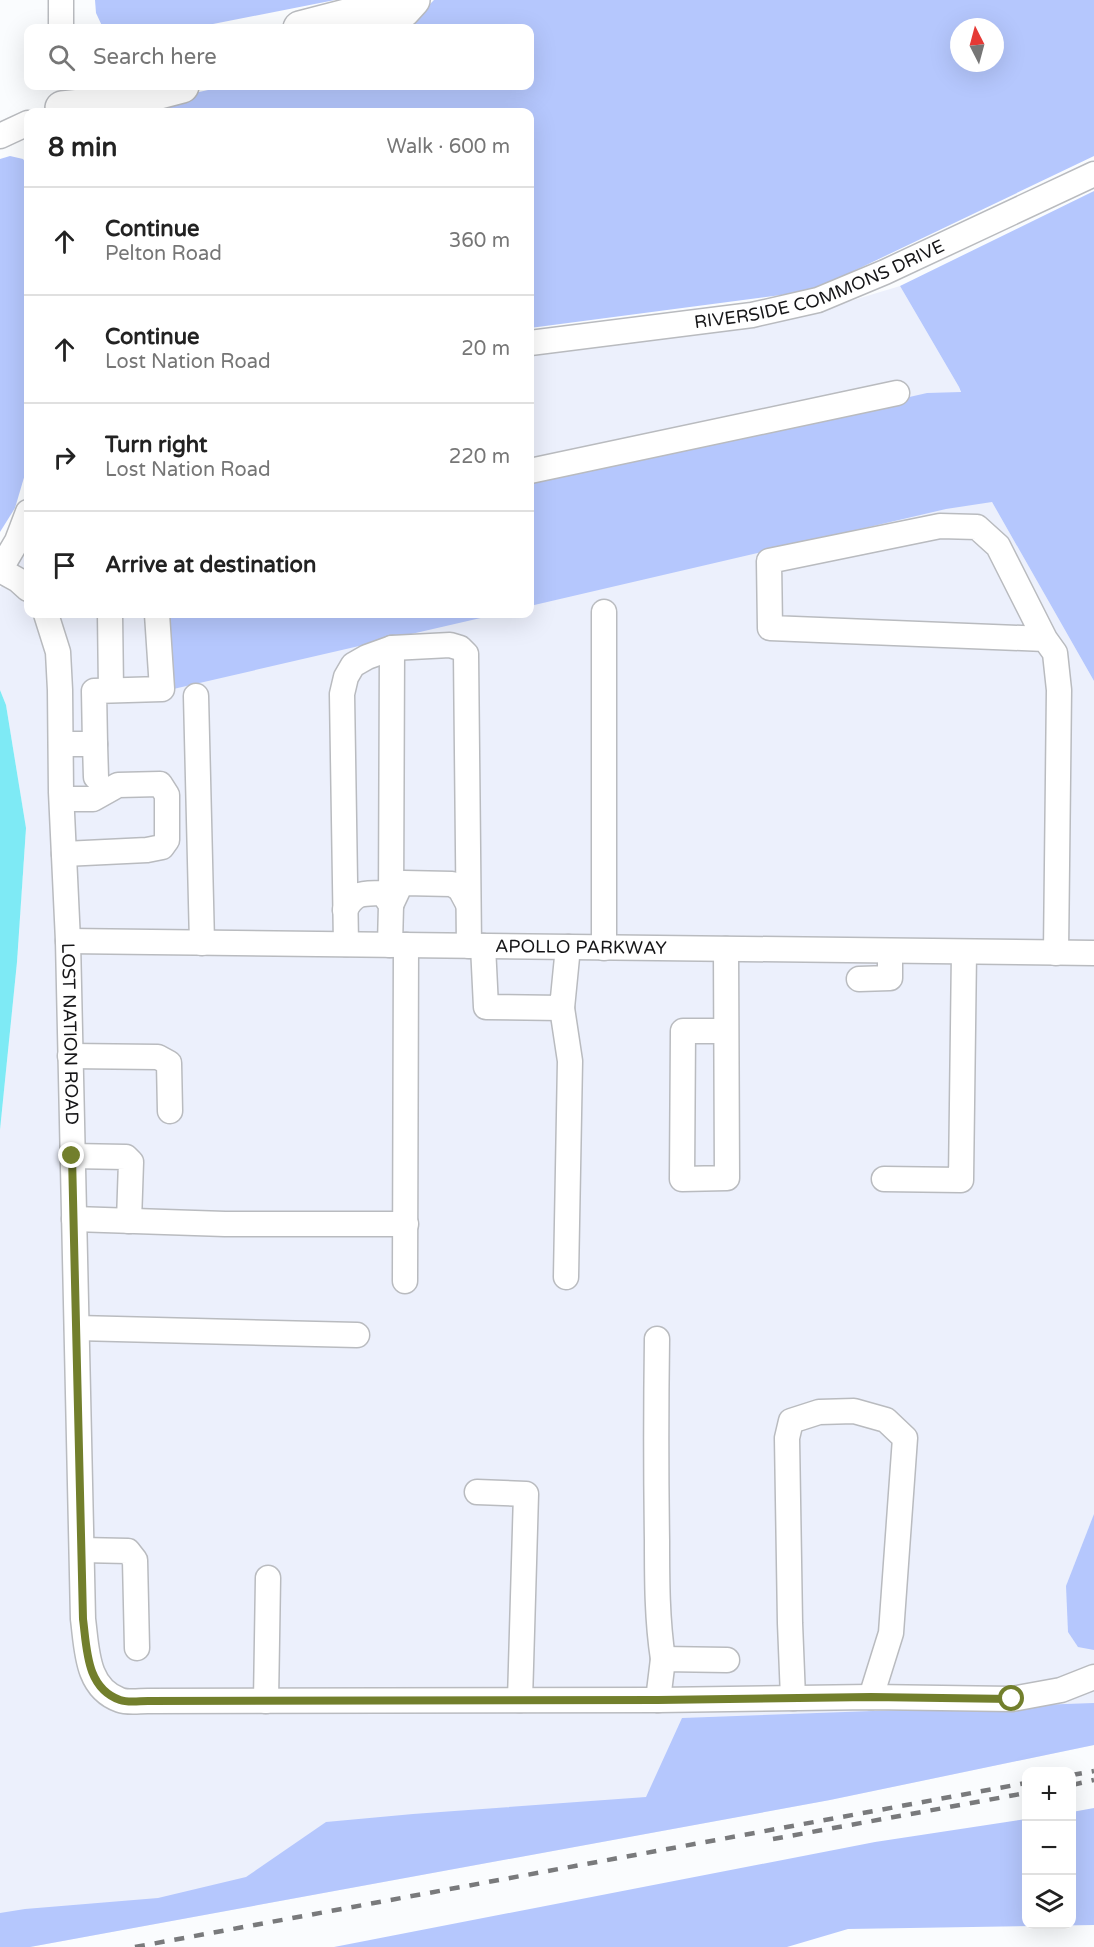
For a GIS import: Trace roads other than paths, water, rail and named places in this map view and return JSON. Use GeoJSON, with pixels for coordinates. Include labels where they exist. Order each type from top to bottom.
{"type":"FeatureCollection","features":[{"type":"Feature","properties":{"kind":"highway"},"geometry":{"type":"LineString","coordinates":[[315,24],[350,15],[375,0]]}},
{"type":"Feature","properties":{"kind":"highway"},"geometry":{"type":"LineString","coordinates":[[379,24],[403,11],[413,0]]}},
{"type":"Feature","properties":{"kind":"highway"},"geometry":{"type":"LineString","coordinates":[[60,105],[99,90]]}},
{"type":"Feature","properties":{"kind":"highway"},"geometry":{"type":"LineString","coordinates":[[60,105],[121,102],[167,90]]}},
{"type":"Feature","properties":{"kind":"street"},"geometry":{"type":"LineString","coordinates":[[61,0],[61,24]]}},
{"type":"Feature","properties":{"kind":"street"},"geometry":{"type":"LineString","coordinates":[[0,136],[24,125]]}},
{"type":"Feature","properties":{"kind":"street","name":"RIVERSIDE COMMONS DRIVE"},"geometry":{"type":"LineString","coordinates":[[534,342],[752,315],[818,300],[885,272],[1094,174]]}},
{"type":"Feature","properties":{"kind":"street"},"geometry":{"type":"LineString","coordinates":[[534,470],[897,393]]}},
{"type":"Feature","properties":{"kind":"street"},"geometry":{"type":"LineString","coordinates":[[24,523],[17,541],[0,570],[24,585]]}},
{"type":"Feature","properties":{"kind":"street"},"geometry":{"type":"LineString","coordinates":[[1045,639],[770,628],[769,561],[940,526],[977,527],[998,546],[1045,639],[1055,653],[1059,690],[1056,953]]}},
{"type":"Feature","properties":{"kind":"street"},"geometry":{"type":"LineString","coordinates":[[604,612],[604,948]]}},
{"type":"Feature","properties":{"kind":"street","name":"LOST NATION ROAD"},"geometry":{"type":"LineString","coordinates":[[47,618],[58,652],[68,941],[83,1619],[89,1663],[94,1679],[104,1692],[121,1701],[658,1700],[871,1697],[1012,1699],[1061,1690],[1094,1677]]}},
{"type":"Feature","properties":{"kind":"street"},"geometry":{"type":"LineString","coordinates":[[110,618],[111,690]]}},
{"type":"Feature","properties":{"kind":"street"},"geometry":{"type":"LineString","coordinates":[[96,777],[94,691],[162,689],[157,618]]}},
{"type":"Feature","properties":{"kind":"street"},"geometry":{"type":"LineString","coordinates":[[346,945],[342,694],[346,678],[353,665],[392,648],[450,645],[460,648],[466,654],[468,904],[486,1007],[562,1008]]}},
{"type":"Feature","properties":{"kind":"street"},"geometry":{"type":"LineString","coordinates":[[392,648],[391,905],[398,945],[406,1224],[405,1281]]}},
{"type":"Feature","properties":{"kind":"street"},"geometry":{"type":"LineString","coordinates":[[196,696],[202,943]]}},
{"type":"Feature","properties":{"kind":"street"},"geometry":{"type":"LineString","coordinates":[[61,744],[95,744]]}},
{"type":"Feature","properties":{"kind":"street"},"geometry":{"type":"LineString","coordinates":[[62,799],[93,799],[118,785],[160,784],[167,795],[167,840],[162,847],[147,850],[64,854]]}},
{"type":"Feature","properties":{"kind":"street"},"geometry":{"type":"LineString","coordinates":[[391,905],[404,883],[453,884],[460,889],[468,904]]}},
{"type":"Feature","properties":{"kind":"street"},"geometry":{"type":"LineString","coordinates":[[345,910],[353,897],[362,894],[383,893],[391,905]]}},
{"type":"Feature","properties":{"kind":"street","name":"APOLLO PARKWAY"},"geometry":{"type":"LineString","coordinates":[[68,941],[1094,953]]}},
{"type":"Feature","properties":{"kind":"street"},"geometry":{"type":"LineString","coordinates":[[567,1277],[570,1061],[562,1008],[568,947]]}},
{"type":"Feature","properties":{"kind":"street"},"geometry":{"type":"LineString","coordinates":[[726,949],[727,1178],[682,1179],[683,1031],[726,1031]]}},
{"type":"Feature","properties":{"kind":"street"},"geometry":{"type":"LineString","coordinates":[[859,979],[891,978],[890,951]]}},
{"type":"Feature","properties":{"kind":"street"},"geometry":{"type":"LineString","coordinates":[[884,1179],[961,1180],[964,952]]}},
{"type":"Feature","properties":{"kind":"street"},"geometry":{"type":"LineString","coordinates":[[70,1056],[158,1057],[169,1063],[170,1111]]}},
{"type":"Feature","properties":{"kind":"street"},"geometry":{"type":"LineString","coordinates":[[72,1156],[126,1157],[131,1162],[129,1221]]}},
{"type":"Feature","properties":{"kind":"street"},"geometry":{"type":"LineString","coordinates":[[74,1219],[236,1224],[406,1224]]}},
{"type":"Feature","properties":{"kind":"street"},"geometry":{"type":"LineString","coordinates":[[77,1329],[357,1335]]}},
{"type":"Feature","properties":{"kind":"street"},"geometry":{"type":"LineString","coordinates":[[657,1339],[655,1451],[657,1566],[659,1633],[663,1659],[658,1700]]}},
{"type":"Feature","properties":{"kind":"street"},"geometry":{"type":"LineString","coordinates":[[793,1698],[787,1438],[791,1421],[819,1412],[854,1411],[886,1420],[905,1438],[891,1633],[871,1697]]}},
{"type":"Feature","properties":{"kind":"street"},"geometry":{"type":"LineString","coordinates":[[477,1492],[526,1494],[520,1700]]}},
{"type":"Feature","properties":{"kind":"street"},"geometry":{"type":"LineString","coordinates":[[82,1550],[128,1551],[135,1560],[137,1648]]}},
{"type":"Feature","properties":{"kind":"street"},"geometry":{"type":"LineString","coordinates":[[266,1701],[268,1578]]}},
{"type":"Feature","properties":{"kind":"street"},"geometry":{"type":"LineString","coordinates":[[663,1659],[727,1660]]}},
{"type":"Feature","properties":{"kind":"railway"},"geometry":{"type":"LineString","coordinates":[[1076,1774],[1094,1771]]}},
{"type":"Feature","properties":{"kind":"railway"},"geometry":{"type":"LineString","coordinates":[[1076,1784],[1094,1780]]}},
{"type":"Feature","properties":{"kind":"railway"},"geometry":{"type":"LineString","coordinates":[[135,1947],[1022,1784]]}},
{"type":"Feature","properties":{"kind":"railway"},"geometry":{"type":"LineString","coordinates":[[773,1839],[1022,1794]]}}]}
